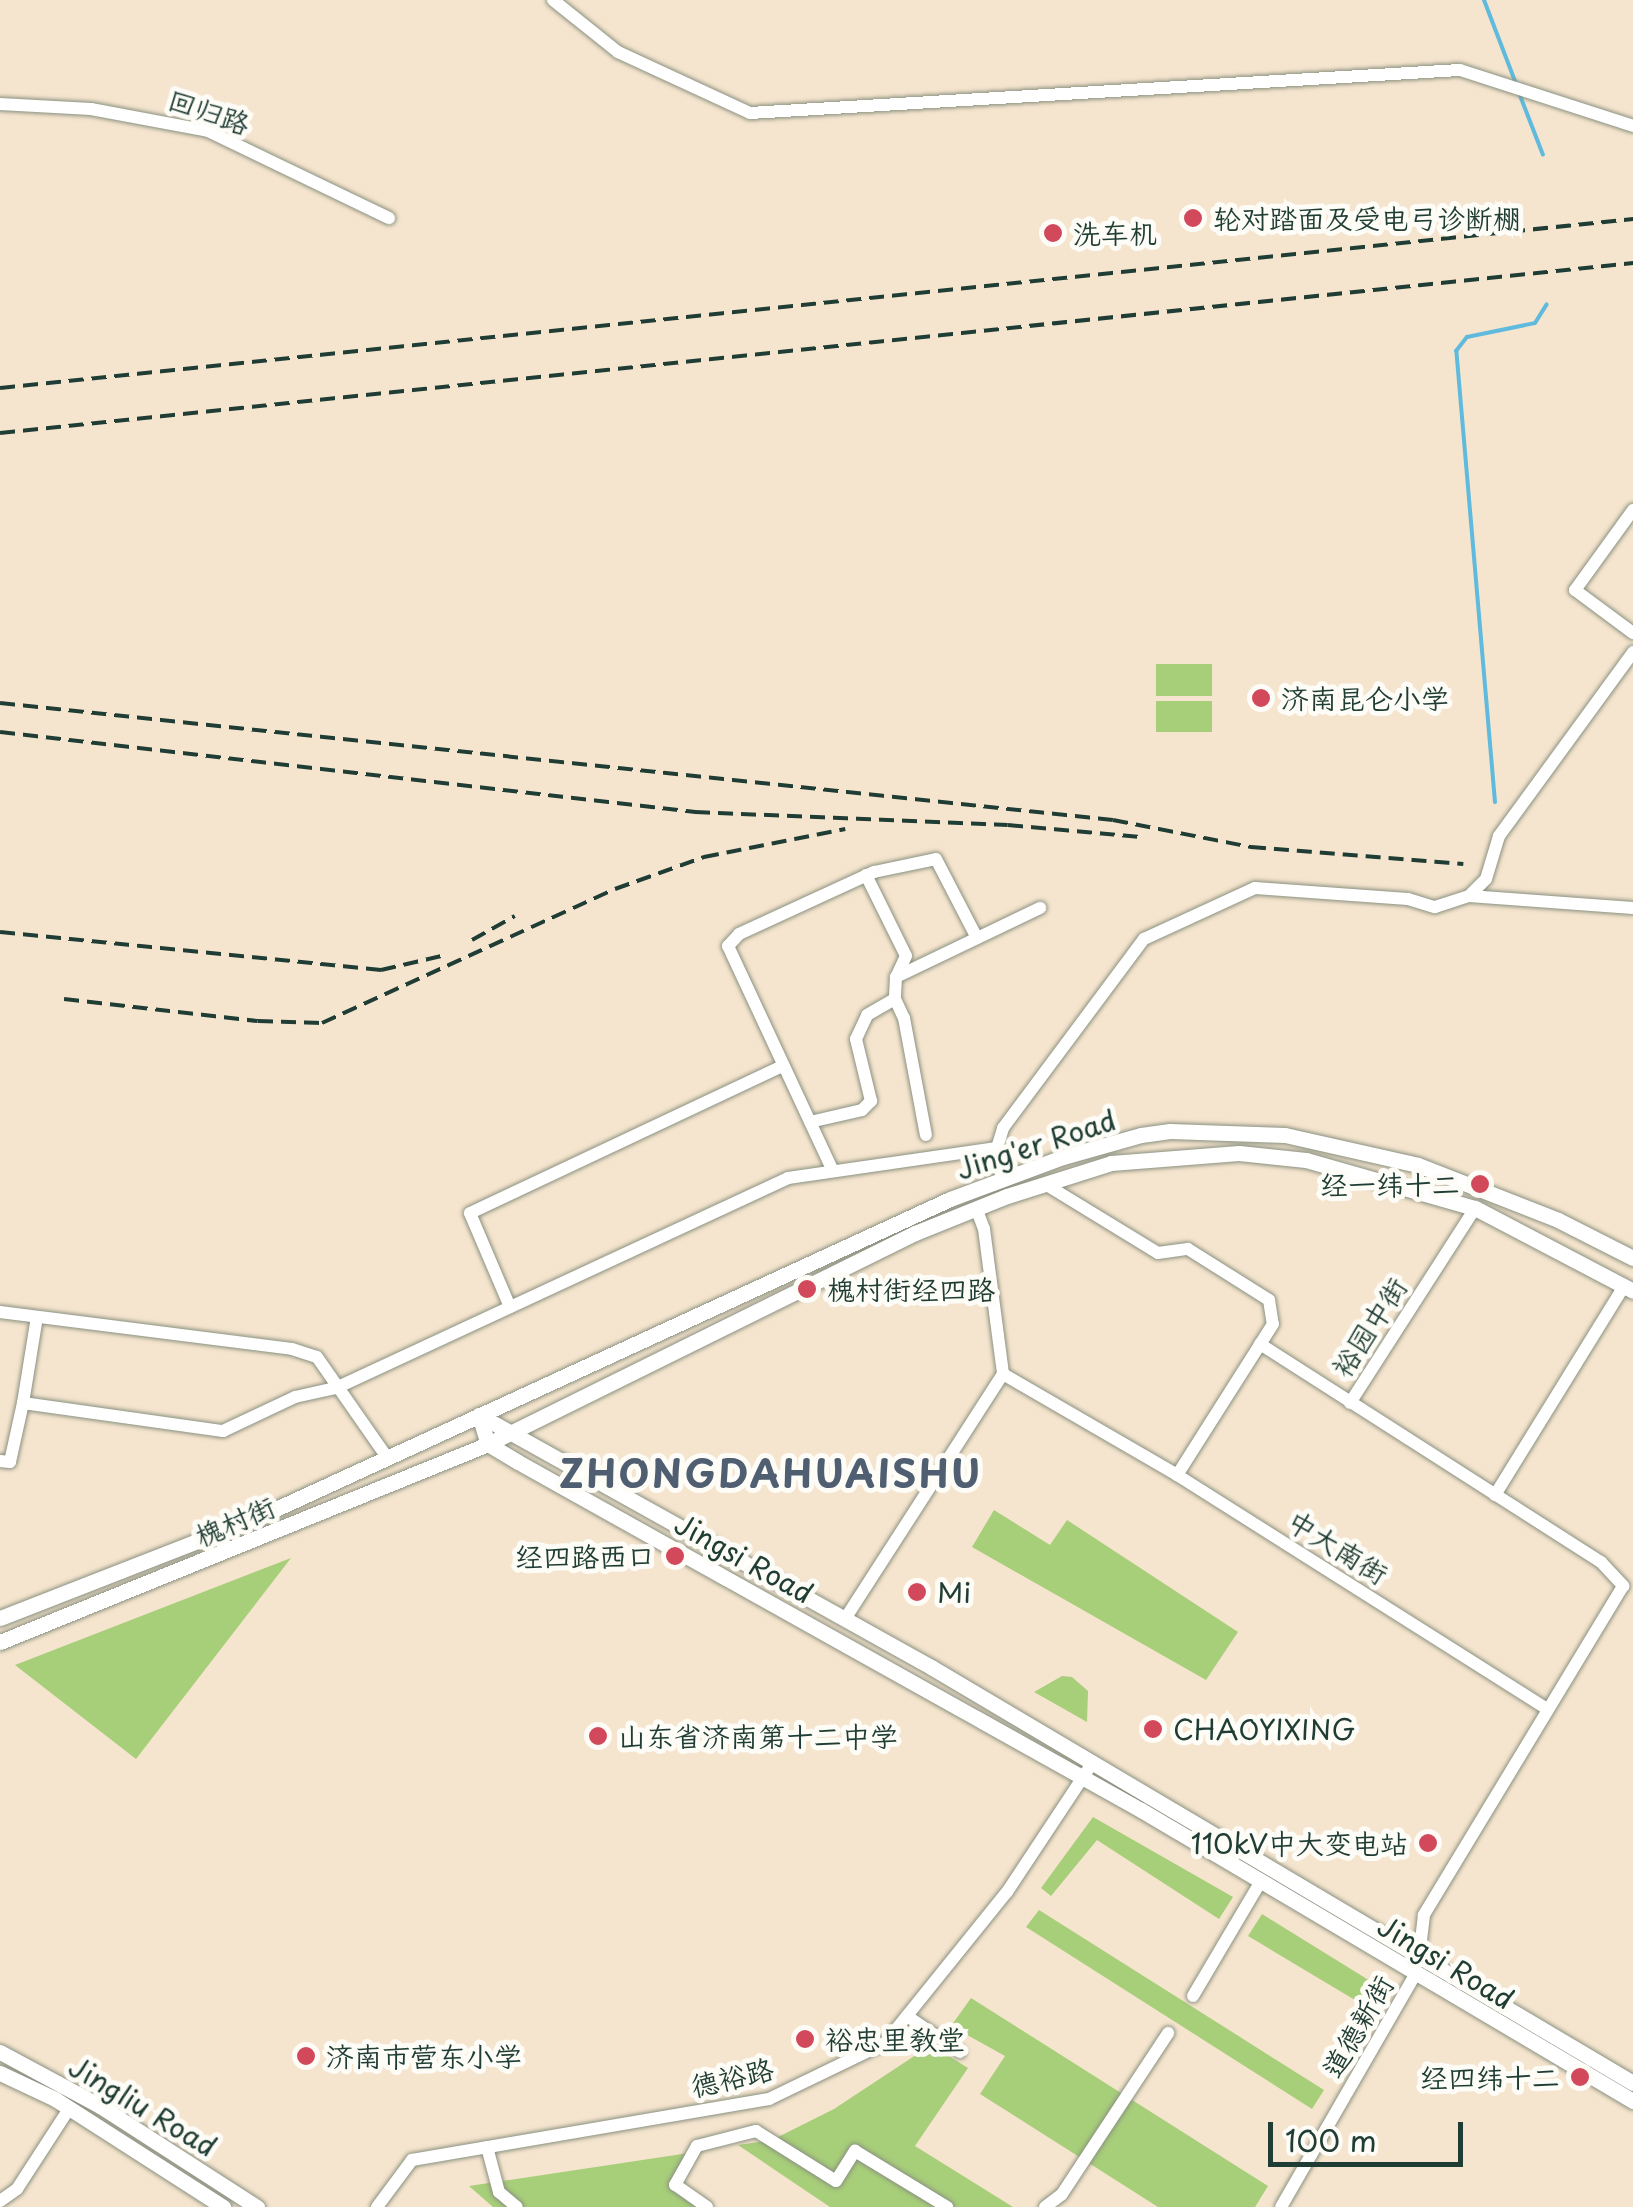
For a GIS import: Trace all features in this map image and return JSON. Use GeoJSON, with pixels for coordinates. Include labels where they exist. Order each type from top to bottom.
{"type":"FeatureCollection","features":[{"type":"Feature","properties":{"kind":"main road","name":"Jing'er Road"},"geometry":{"type":"LineString","coordinates":[[480,1415],[950,1199],[1141,1136],[1170,1132],[1285,1135],[1418,1165],[1558,1220],[1633,1258]]}},
{"type":"Feature","properties":{"kind":"main road","name":"Jing'er Road"},"geometry":{"type":"LineString","coordinates":[[488,1444],[793,1290],[976,1208],[1147,1156],[1239,1152],[1306,1160],[1475,1208],[1629,1288]]}},
{"type":"Feature","properties":{"kind":"main road","name":"Jingsi Road"},"geometry":{"type":"LineString","coordinates":[[480,1415],[845,1618],[1093,1762],[1633,2101]]}},
{"type":"Feature","properties":{"kind":"main road"},"geometry":{"type":"LineString","coordinates":[[480,1415],[488,1444]]}},
{"type":"Feature","properties":{"kind":"main road","name":"槐村街"},"geometry":{"type":"LineString","coordinates":[[0,1618],[254,1520],[480,1415]]}},
{"type":"Feature","properties":{"kind":"main road","name":"Jingsi Road"},"geometry":{"type":"LineString","coordinates":[[488,1444],[1262,1881],[1633,2082]]}},
{"type":"Feature","properties":{"kind":"main road","name":"槐村街"},"geometry":{"type":"LineString","coordinates":[[0,1642],[488,1444]]}},
{"type":"Feature","properties":{"kind":"main road","name":"Jingliu Road"},"geometry":{"type":"LineString","coordinates":[[0,2052],[100,2106],[257,2207]]}},
{"type":"Feature","properties":{"kind":"main road","name":"Jingliu Road"},"geometry":{"type":"LineString","coordinates":[[0,2073],[69,2108],[223,2207]]}},
{"type":"Feature","properties":{"kind":"street"},"geometry":{"type":"LineString","coordinates":[[553,0],[618,52],[750,113],[1460,70],[1633,126]]}},
{"type":"Feature","properties":{"kind":"street","name":"回归路"},"geometry":{"type":"LineString","coordinates":[[0,104],[91,108],[208,131],[389,218]]}},
{"type":"Feature","properties":{"kind":"street"},"geometry":{"type":"LineString","coordinates":[[1633,510],[1575,590],[1633,633]]}},
{"type":"Feature","properties":{"kind":"street"},"geometry":{"type":"LineString","coordinates":[[1469,896],[1486,880],[1498,836],[1633,652]]}},
{"type":"Feature","properties":{"kind":"street"},"geometry":{"type":"LineString","coordinates":[[832,1169],[728,946],[739,934],[866,875],[936,859],[977,938]]}},
{"type":"Feature","properties":{"kind":"street"},"geometry":{"type":"LineString","coordinates":[[866,875],[906,956],[896,977],[895,999],[904,1018],[926,1135]]}},
{"type":"Feature","properties":{"kind":"street"},"geometry":{"type":"LineString","coordinates":[[1002,1180],[998,1148],[1003,1128],[1144,939],[1255,888],[1408,899],[1435,908],[1469,896],[1633,908]]}},
{"type":"Feature","properties":{"kind":"street"},"geometry":{"type":"LineString","coordinates":[[896,977],[1040,908]]}},
{"type":"Feature","properties":{"kind":"street"},"geometry":{"type":"LineString","coordinates":[[810,1122],[862,1110],[871,1101],[856,1039],[867,1014],[895,999]]}},
{"type":"Feature","properties":{"kind":"street"},"geometry":{"type":"LineString","coordinates":[[510,1307],[470,1212],[783,1066]]}},
{"type":"Feature","properties":{"kind":"street"},"geometry":{"type":"LineString","coordinates":[[24,1404],[223,1431],[295,1396],[336,1388],[788,1178],[998,1148]]}},
{"type":"Feature","properties":{"kind":"street"},"geometry":{"type":"LineString","coordinates":[[1045,1184],[1158,1252],[1188,1249],[1270,1300],[1273,1324],[1177,1475]]}},
{"type":"Feature","properties":{"kind":"street"},"geometry":{"type":"LineString","coordinates":[[845,1618],[1003,1374],[984,1228],[976,1208]]}},
{"type":"Feature","properties":{"kind":"street","name":"裕园中街"},"geometry":{"type":"LineString","coordinates":[[1260,1344],[1350,1403],[1475,1208]]}},
{"type":"Feature","properties":{"kind":"street"},"geometry":{"type":"LineString","coordinates":[[1495,1495],[1629,1288]]}},
{"type":"Feature","properties":{"kind":"street"},"geometry":{"type":"LineString","coordinates":[[0,1312],[292,1349],[317,1357],[386,1456]]}},
{"type":"Feature","properties":{"kind":"street"},"geometry":{"type":"LineString","coordinates":[[0,1461],[10,1462],[24,1404],[36,1318]]}},
{"type":"Feature","properties":{"kind":"street","name":"中大南街"},"geometry":{"type":"LineString","coordinates":[[1003,1374],[1177,1475],[1547,1708]]}},
{"type":"Feature","properties":{"kind":"street"},"geometry":{"type":"LineString","coordinates":[[1350,1403],[1600,1562],[1623,1586],[1424,1915],[1418,1965]]}},
{"type":"Feature","properties":{"kind":"street","name":"德裕路"},"geometry":{"type":"LineString","coordinates":[[376,2207],[412,2160],[769,2099],[885,2043],[1007,1892],[1093,1762]]}},
{"type":"Feature","properties":{"kind":"street"},"geometry":{"type":"LineString","coordinates":[[1192,1996],[1262,1881]]}},
{"type":"Feature","properties":{"kind":"street","name":"道德新街"},"geometry":{"type":"LineString","coordinates":[[1281,2207],[1418,1965]]}},
{"type":"Feature","properties":{"kind":"street"},"geometry":{"type":"LineString","coordinates":[[906,2016],[960,2052]]}},
{"type":"Feature","properties":{"kind":"street"},"geometry":{"type":"LineString","coordinates":[[1044,2207],[1062,2194],[1168,2033]]}},
{"type":"Feature","properties":{"kind":"street"},"geometry":{"type":"LineString","coordinates":[[0,2202],[17,2189],[69,2108]]}},
{"type":"Feature","properties":{"kind":"street"},"geometry":{"type":"LineString","coordinates":[[707,2207],[675,2185],[697,2146],[756,2131],[836,2181],[856,2150],[947,2207]]}},
{"type":"Feature","properties":{"kind":"street"},"geometry":{"type":"LineString","coordinates":[[487,2147],[499,2192],[517,2207]]}},
{"type":"Feature","properties":{"kind":"green space"},"geometry":{"type":"Polygon","coordinates":[[[1156,664],[1212,664],[1212,696],[1156,696],[1156,664]]]}},
{"type":"Feature","properties":{"kind":"green space"},"geometry":{"type":"Polygon","coordinates":[[[1156,701],[1212,701],[1212,732],[1156,732],[1156,701]]]}},
{"type":"Feature","properties":{"kind":"green space"},"geometry":{"type":"Polygon","coordinates":[[[994,1510],[1050,1545],[1067,1520],[1238,1632],[1206,1680],[972,1547],[994,1510]]]}},
{"type":"Feature","properties":{"kind":"green space"},"geometry":{"type":"Polygon","coordinates":[[[291,1558],[136,1759],[15,1665],[291,1558]]]}},
{"type":"Feature","properties":{"kind":"green space"},"geometry":{"type":"Polygon","coordinates":[[[1062,1676],[1072,1677],[1088,1691],[1087,1722],[1034,1692],[1062,1676]]]}},
{"type":"Feature","properties":{"kind":"green space"},"geometry":{"type":"Polygon","coordinates":[[[1093,1817],[1233,1897],[1219,1919],[1097,1840],[1051,1896],[1041,1888],[1093,1817]]]}},
{"type":"Feature","properties":{"kind":"green space"},"geometry":{"type":"Polygon","coordinates":[[[1039,1910],[1324,2090],[1312,2109],[1026,1927],[1039,1910]]]}},
{"type":"Feature","properties":{"kind":"green space"},"geometry":{"type":"Polygon","coordinates":[[[1262,1914],[1388,1992],[1375,2012],[1248,1936],[1262,1914]]]}},
{"type":"Feature","properties":{"kind":"green space"},"geometry":{"type":"Polygon","coordinates":[[[971,1998],[1268,2186],[1255,2207],[1158,2207],[980,2094],[1005,2056],[951,2026],[971,1998]]]}},
{"type":"Feature","properties":{"kind":"green space"},"geometry":{"type":"Polygon","coordinates":[[[931,2045],[968,2068],[915,2146],[1013,2207],[830,2207],[738,2145],[772,2140],[834,2109],[931,2045]]]}},
{"type":"Feature","properties":{"kind":"green space"},"geometry":{"type":"Polygon","coordinates":[[[702,2151],[683,2183],[711,2207],[493,2207],[469,2186],[702,2151]]]}},
{"type":"Feature","properties":{"kind":"waterway"},"geometry":{"type":"LineString","coordinates":[[1484,0],[1516,84]]}},
{"type":"Feature","properties":{"kind":"waterway"},"geometry":{"type":"LineString","coordinates":[[1519,93],[1543,155]]}},
{"type":"Feature","properties":{"kind":"waterway"},"geometry":{"type":"LineString","coordinates":[[1495,802],[1456,351],[1467,337],[1535,323],[1547,304]]}},
{"type":"Feature","properties":{"kind":"railway"},"geometry":{"type":"LineString","coordinates":[[0,388],[1633,219]]}},
{"type":"Feature","properties":{"kind":"railway"},"geometry":{"type":"LineString","coordinates":[[0,433],[1633,263]]}},
{"type":"Feature","properties":{"kind":"railway"},"geometry":{"type":"LineString","coordinates":[[0,703],[1113,820],[1251,847],[1463,864]]}},
{"type":"Feature","properties":{"kind":"railway"},"geometry":{"type":"LineString","coordinates":[[0,732],[695,812],[1008,825],[1140,837]]}},
{"type":"Feature","properties":{"kind":"railway"},"geometry":{"type":"LineString","coordinates":[[64,999],[258,1021],[322,1023],[615,889],[704,857],[845,829]]}},
{"type":"Feature","properties":{"kind":"railway"},"geometry":{"type":"LineString","coordinates":[[472,940],[515,916]]}},
{"type":"Feature","properties":{"kind":"railway"},"geometry":{"type":"LineString","coordinates":[[0,932],[381,970],[441,956]]}},
{"type":"Feature","properties":{"kind":"place","name":"轮对踏面及受电弓诊断棚"},"geometry":{"type":"Point","coordinates":[1193,218]}},
{"type":"Feature","properties":{"kind":"place","name":"洗车机"},"geometry":{"type":"Point","coordinates":[1053,233]}},
{"type":"Feature","properties":{"kind":"place","name":"济南昆仑小学"},"geometry":{"type":"Point","coordinates":[1261,698]}},
{"type":"Feature","properties":{"kind":"place","name":"经一纬十二"},"geometry":{"type":"Point","coordinates":[1480,1184]}},
{"type":"Feature","properties":{"kind":"place","name":"槐村街经四路"},"geometry":{"type":"Point","coordinates":[807,1289]}},
{"type":"Feature","properties":{"kind":"place","name":"经四路西口"},"geometry":{"type":"Point","coordinates":[675,1556]}},
{"type":"Feature","properties":{"kind":"place","name":"Mi"},"geometry":{"type":"Point","coordinates":[917,1592]}},
{"type":"Feature","properties":{"kind":"place","name":"CHAOYIXING"},"geometry":{"type":"Point","coordinates":[1153,1729]}},
{"type":"Feature","properties":{"kind":"place","name":"山东省济南第十二中学"},"geometry":{"type":"Point","coordinates":[598,1736]}},
{"type":"Feature","properties":{"kind":"place","name":"110kV中大变电站"},"geometry":{"type":"Point","coordinates":[1428,1843]}},
{"type":"Feature","properties":{"kind":"place","name":"裕忠里教堂"},"geometry":{"type":"Point","coordinates":[805,2039]}},
{"type":"Feature","properties":{"kind":"place","name":"济南市营东小学"},"geometry":{"type":"Point","coordinates":[306,2056]}},
{"type":"Feature","properties":{"kind":"place","name":"经四纬十二"},"geometry":{"type":"Point","coordinates":[1580,2077]}},
{"type":"Feature","properties":{"kind":"district","name":"ZHONGDAHUAISHU"},"geometry":{"type":"Point","coordinates":[771,1473]}}]}
